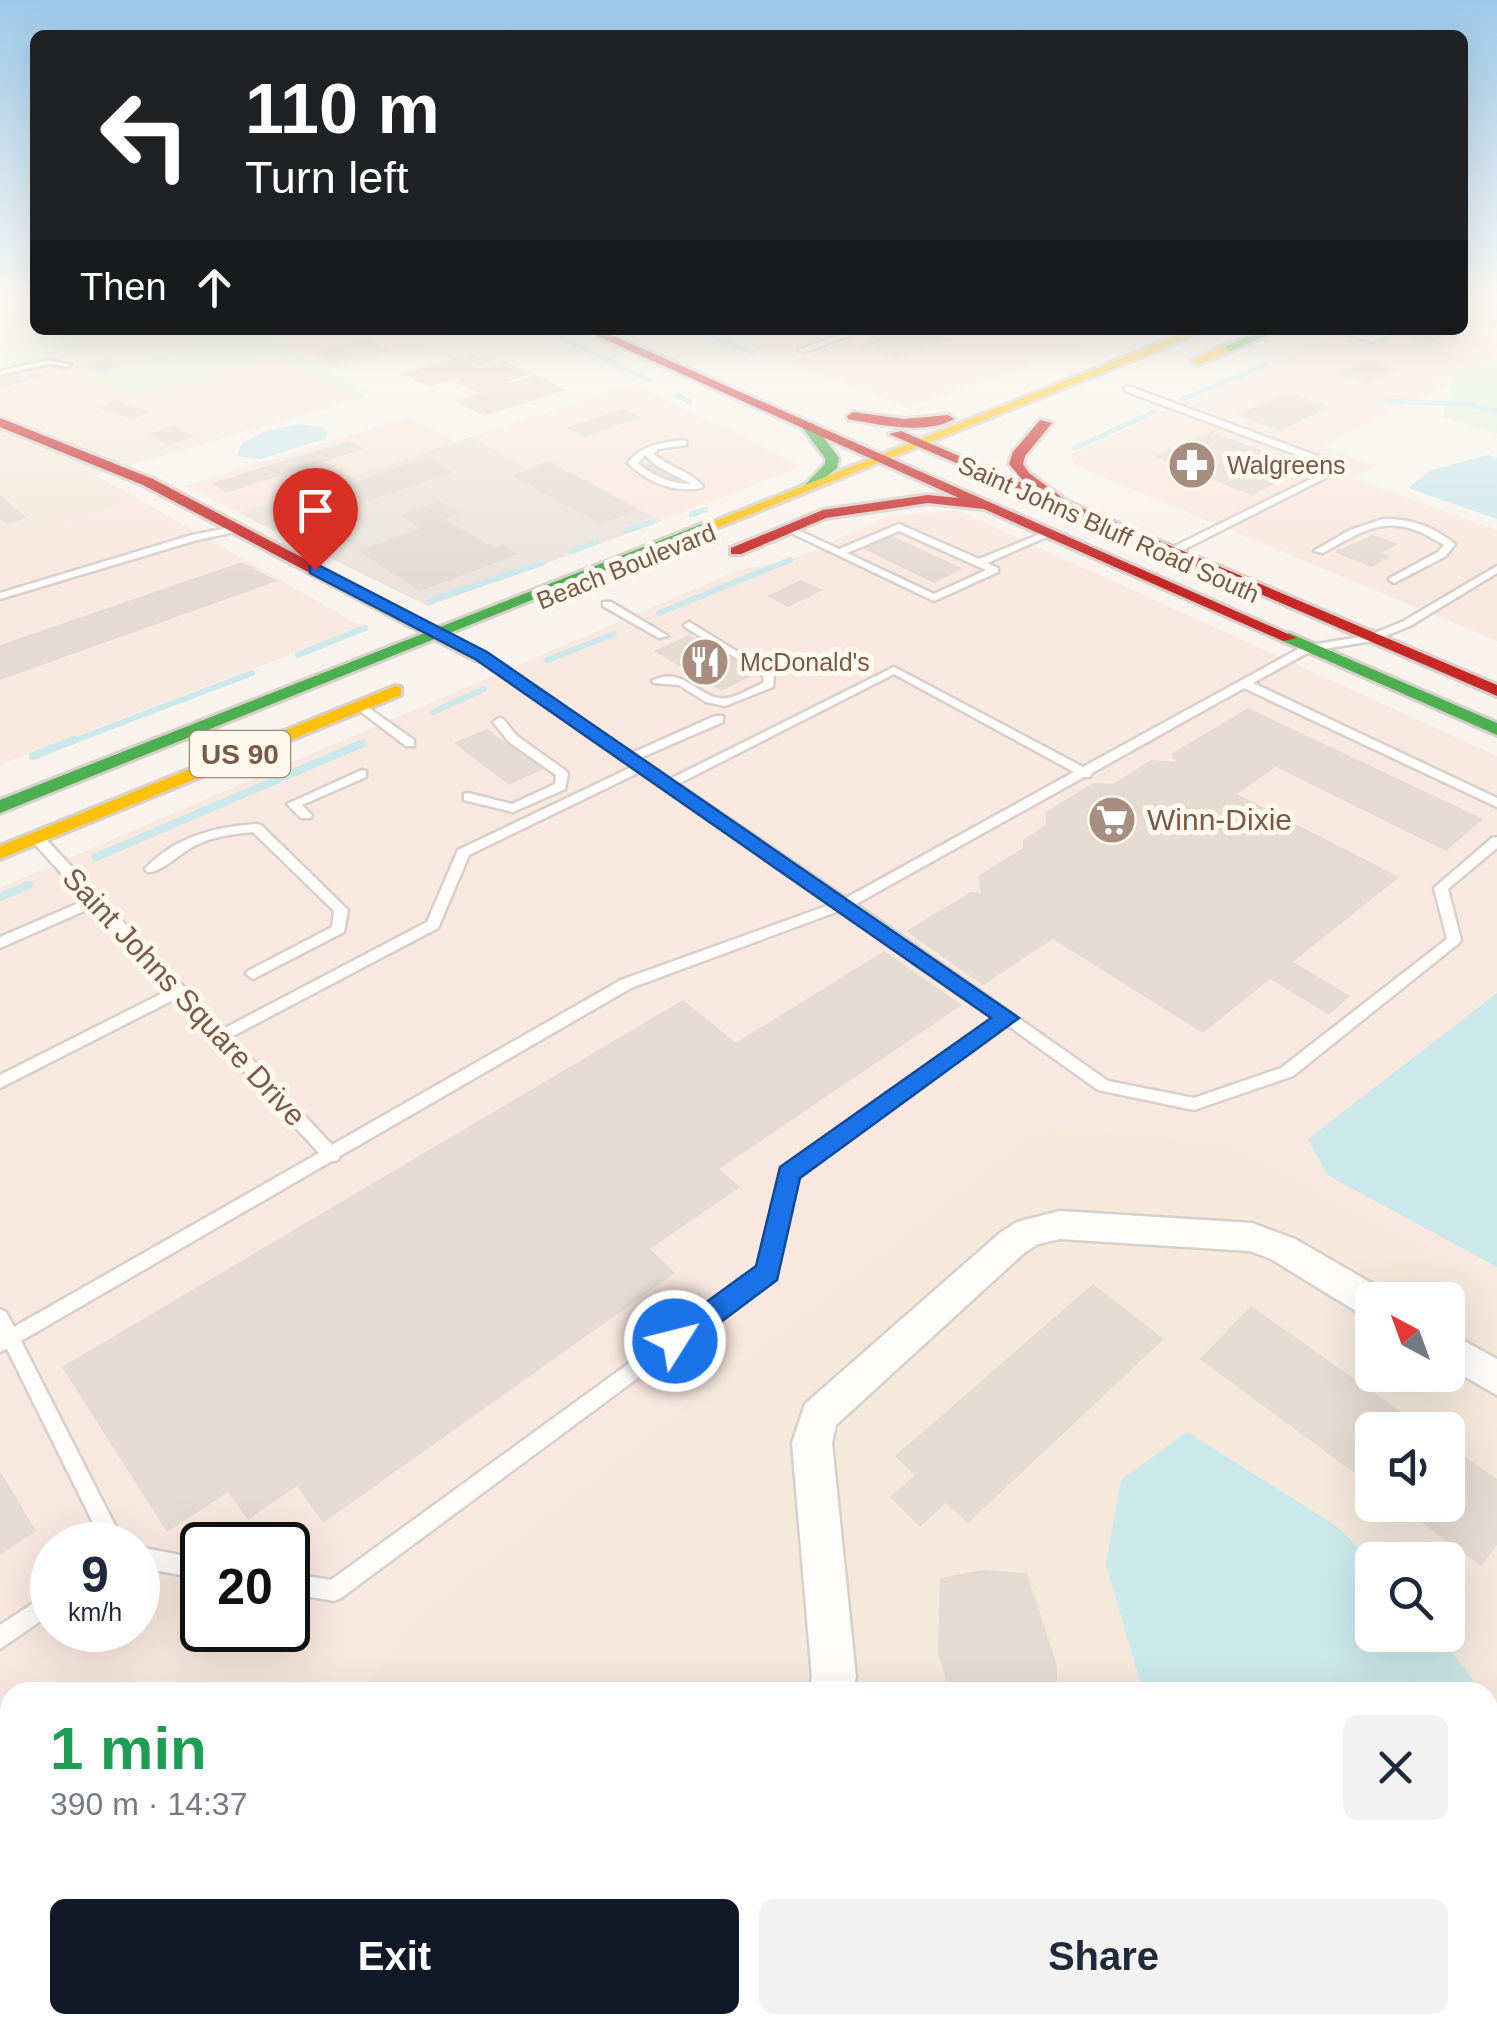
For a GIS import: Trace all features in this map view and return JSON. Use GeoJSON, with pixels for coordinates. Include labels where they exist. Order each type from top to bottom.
{"type":"FeatureCollection","features":[{"type":"Feature","properties":{"kind":"main road","name":"Saint Johns Bluff Road South"},"geometry":{"type":"LineString","coordinates":[[717,386],[1497,730]]}},
{"type":"Feature","properties":{"kind":"main road","name":"US 90"},"geometry":{"type":"LineString","coordinates":[[0,807],[1062,386]]}},
{"type":"Feature","properties":{"kind":"main road"},"geometry":{"type":"LineString","coordinates":[[1120,393],[1137,386]]}},
{"type":"Feature","properties":{"kind":"main road","name":"Saint Johns Bluff Road South"},"geometry":{"type":"LineString","coordinates":[[996,412],[904,423],[845,413],[1497,692]]}},
{"type":"Feature","properties":{"kind":"main road","name":"Beach Boulevard"},"geometry":{"type":"LineString","coordinates":[[728,554],[1053,420],[1018,454],[1016,464],[1024,476],[1062,504]]}},
{"type":"Feature","properties":{"kind":"main road"},"geometry":{"type":"LineString","coordinates":[[0,422],[148,482],[481,656]]}},
{"type":"Feature","properties":{"kind":"main road"},"geometry":{"type":"LineString","coordinates":[[808,426],[832,458],[832,465],[811,486]]}},
{"type":"Feature","properties":{"kind":"main road"},"geometry":{"type":"LineString","coordinates":[[823,514],[928,498],[990,506]]}},
{"type":"Feature","properties":{"kind":"main road","name":"Beach Boulevard"},"geometry":{"type":"LineString","coordinates":[[600,607],[641,590]]}},
{"type":"Feature","properties":{"kind":"main road","name":"Beach Boulevard"},"geometry":{"type":"LineString","coordinates":[[450,668],[514,642]]}},
{"type":"Feature","properties":{"kind":"main road","name":"US 90"},"geometry":{"type":"LineString","coordinates":[[0,853],[420,681]]}},
{"type":"Feature","properties":{"kind":"street"},"geometry":{"type":"LineString","coordinates":[[833,1682],[812,1443],[819,1416],[1012,1243],[1029,1232],[1060,1226],[1252,1238],[1282,1250],[1355,1292]]}},
{"type":"Feature","properties":{"kind":"street"},"geometry":{"type":"LineString","coordinates":[[1465,1359],[1497,1379]]}},
{"type":"Feature","properties":{"kind":"lane"},"geometry":{"type":"LineString","coordinates":[[1120,393],[1328,463],[1332,472],[1170,552]]}},
{"type":"Feature","properties":{"kind":"lane"},"geometry":{"type":"LineString","coordinates":[[656,446],[649,454],[654,461],[690,478],[698,486],[687,490],[672,486],[633,463],[637,456],[656,446],[683,443]]}},
{"type":"Feature","properties":{"kind":"lane"},"geometry":{"type":"LineString","coordinates":[[1318,550],[1373,521],[1392,520],[1433,532],[1450,544],[1442,554],[1394,580]]}},
{"type":"Feature","properties":{"kind":"lane"},"geometry":{"type":"LineString","coordinates":[[788,529],[838,553],[934,598],[994,570],[899,527],[838,553]]}},
{"type":"Feature","properties":{"kind":"lane"},"geometry":{"type":"LineString","coordinates":[[0,596],[196,537],[237,529]]}},
{"type":"Feature","properties":{"kind":"lane"},"geometry":{"type":"LineString","coordinates":[[979,563],[1053,532]]}},
{"type":"Feature","properties":{"kind":"lane"},"geometry":{"type":"LineString","coordinates":[[6,1340],[626,984],[846,904],[1308,648],[1368,638],[1406,624],[1497,569]]}},
{"type":"Feature","properties":{"kind":"lane"},"geometry":{"type":"LineString","coordinates":[[600,607],[663,636]]}},
{"type":"Feature","properties":{"kind":"lane"},"geometry":{"type":"LineString","coordinates":[[658,681],[682,682],[710,700],[725,702],[769,684],[770,676],[762,669],[689,625]]}},
{"type":"Feature","properties":{"kind":"lane"},"geometry":{"type":"LineString","coordinates":[[481,656],[846,904],[1104,1086],[1194,1104],[1287,1072],[1454,940],[1441,888],[1497,841]]}},
{"type":"Feature","properties":{"kind":"lane"},"geometry":{"type":"LineString","coordinates":[[669,784],[894,670],[1086,774]]}},
{"type":"Feature","properties":{"kind":"lane"},"geometry":{"type":"LineString","coordinates":[[1244,684],[1497,802]]}},
{"type":"Feature","properties":{"kind":"lane"},"geometry":{"type":"LineString","coordinates":[[360,706],[410,743]]}},
{"type":"Feature","properties":{"kind":"lane"},"geometry":{"type":"LineString","coordinates":[[221,1036],[434,925],[462,853],[719,719]]}},
{"type":"Feature","properties":{"kind":"lane"},"geometry":{"type":"LineString","coordinates":[[468,798],[514,808],[561,786],[562,774],[513,738],[499,722]]}},
{"type":"Feature","properties":{"kind":"lane"},"geometry":{"type":"LineString","coordinates":[[306,814],[293,804],[362,774]]}},
{"type":"Feature","properties":{"kind":"lane"},"geometry":{"type":"LineString","coordinates":[[152,869],[169,852],[217,830],[256,828],[341,910],[340,929],[253,974]]}},
{"type":"Feature","properties":{"kind":"lane","name":"Saint Johns Square Drive"},"geometry":{"type":"LineString","coordinates":[[37,838],[332,1156]]}},
{"type":"Feature","properties":{"kind":"lane"},"geometry":{"type":"LineString","coordinates":[[0,944],[95,900]]}},
{"type":"Feature","properties":{"kind":"lane"},"geometry":{"type":"LineString","coordinates":[[0,1082],[179,990]]}},
{"type":"Feature","properties":{"kind":"lane"},"geometry":{"type":"LineString","coordinates":[[310,1587],[334,1591],[768,1272],[789,1174],[1008,1018]]}},
{"type":"Feature","properties":{"kind":"lane"},"geometry":{"type":"LineString","coordinates":[[0,1317],[6,1340],[103,1522]]}},
{"type":"Feature","properties":{"kind":"lane"},"geometry":{"type":"LineString","coordinates":[[0,1638],[30,1617]]}},
{"type":"Feature","properties":{"kind":"shaded area"},"geometry":{"type":"Polygon","coordinates":[[[0,386],[109,386],[128,395],[162,386],[337,386],[362,398],[95,475],[140,500],[0,540],[0,386]]]}},
{"type":"Feature","properties":{"kind":"shaded area"},"geometry":{"type":"Polygon","coordinates":[[[638,386],[801,466],[662,521],[548,461],[527,468],[471,437],[638,386]]]}},
{"type":"Feature","properties":{"kind":"shaded area"},"geometry":{"type":"Polygon","coordinates":[[[852,386],[968,386],[907,408],[852,386]]]}},
{"type":"Feature","properties":{"kind":"shaded area"},"geometry":{"type":"Polygon","coordinates":[[[1221,386],[1445,386],[1323,446],[1374,466],[1352,478],[1497,530],[1497,641],[1074,465],[1071,454],[1221,386]]]}},
{"type":"Feature","properties":{"kind":"shaded area"},"geometry":{"type":"Polygon","coordinates":[[[410,417],[456,442],[239,513],[184,486],[410,417]]]}},
{"type":"Feature","properties":{"kind":"shaded area"},"geometry":{"type":"Polygon","coordinates":[[[471,437],[527,468],[548,460],[662,521],[428,606],[239,513],[471,437]]]}},
{"type":"Feature","properties":{"kind":"shaded area"},"geometry":{"type":"Polygon","coordinates":[[[140,500],[363,627],[0,765],[0,540],[140,500]]]}},
{"type":"Feature","properties":{"kind":"shaded area"},"geometry":{"type":"Polygon","coordinates":[[[957,510],[1497,756],[1497,1287],[1226,1140],[1038,1128],[411,1620],[369,1682],[0,1682],[0,888],[739,570],[789,561],[890,516],[957,510]]]}},
{"type":"Feature","properties":{"kind":"shaded area"},"geometry":{"type":"Polygon","coordinates":[[[1038,1128],[1226,1140],[1497,1287],[1497,1682],[369,1682],[411,1620],[1038,1128]]]}},
{"type":"Feature","properties":{"kind":"green space"},"geometry":{"type":"Polygon","coordinates":[[[108,386],[162,386],[128,395],[108,386]]]}},
{"type":"Feature","properties":{"kind":"green space"},"geometry":{"type":"Polygon","coordinates":[[[337,386],[357,386],[367,391],[362,398],[337,386]]]}},
{"type":"Feature","properties":{"kind":"green space"},"geometry":{"type":"Polygon","coordinates":[[[1452,386],[1497,386],[1497,434],[1443,416],[1452,386]]]}},
{"type":"Feature","properties":{"kind":"water"},"geometry":{"type":"Polygon","coordinates":[[[300,424],[320,427],[329,433],[325,439],[260,459],[237,456],[242,443],[266,431],[300,424]]]}},
{"type":"Feature","properties":{"kind":"water"},"geometry":{"type":"Polygon","coordinates":[[[1488,455],[1497,458],[1497,519],[1408,488],[1431,470],[1488,455]]]}},
{"type":"Feature","properties":{"kind":"water"},"geometry":{"type":"Polygon","coordinates":[[[1497,993],[1497,1267],[1327,1175],[1308,1139],[1497,993]]]}},
{"type":"Feature","properties":{"kind":"water"},"geometry":{"type":"Polygon","coordinates":[[[1187,1432],[1338,1527],[1355,1544],[1355,1652],[1452,1652],[1474,1682],[1140,1682],[1106,1564],[1121,1480],[1187,1432]]]}},
{"type":"Feature","properties":{"kind":"building"},"geometry":{"type":"Polygon","coordinates":[[[462,386],[558,386],[566,390],[484,416],[455,401],[481,393],[462,386]]]}},
{"type":"Feature","properties":{"kind":"building"},"geometry":{"type":"Polygon","coordinates":[[[1287,393],[1330,407],[1280,431],[1236,415],[1287,393]]]}},
{"type":"Feature","properties":{"kind":"building"},"geometry":{"type":"Polygon","coordinates":[[[116,400],[150,412],[132,420],[97,407],[116,400]]]}},
{"type":"Feature","properties":{"kind":"building"},"geometry":{"type":"Polygon","coordinates":[[[623,409],[641,417],[584,437],[566,428],[623,409]]]}},
{"type":"Feature","properties":{"kind":"building"},"geometry":{"type":"Polygon","coordinates":[[[175,426],[194,437],[167,445],[148,434],[175,426]]]}},
{"type":"Feature","properties":{"kind":"building"},"geometry":{"type":"Polygon","coordinates":[[[1211,432],[1308,467],[1252,495],[1155,457],[1211,432]]]}},
{"type":"Feature","properties":{"kind":"building"},"geometry":{"type":"Polygon","coordinates":[[[348,441],[364,449],[226,493],[212,483],[348,441]]]}},
{"type":"Feature","properties":{"kind":"building"},"geometry":{"type":"Polygon","coordinates":[[[428,458],[453,472],[330,513],[306,498],[428,458]]]}},
{"type":"Feature","properties":{"kind":"building"},"geometry":{"type":"Polygon","coordinates":[[[549,462],[638,510],[600,524],[512,475],[549,462]]]}},
{"type":"Feature","properties":{"kind":"building"},"geometry":{"type":"Polygon","coordinates":[[[653,463],[685,479],[673,483],[642,467],[653,463]]]}},
{"type":"Feature","properties":{"kind":"building"},"geometry":{"type":"Polygon","coordinates":[[[0,495],[27,518],[6,524],[0,519],[0,495]]]}},
{"type":"Feature","properties":{"kind":"building"},"geometry":{"type":"Polygon","coordinates":[[[439,501],[460,513],[445,519],[494,548],[502,545],[518,554],[420,591],[358,551],[421,528],[400,515],[439,501]]]}},
{"type":"Feature","properties":{"kind":"building"},"geometry":{"type":"Polygon","coordinates":[[[891,535],[963,569],[934,583],[862,548],[891,535]]]}},
{"type":"Feature","properties":{"kind":"building"},"geometry":{"type":"Polygon","coordinates":[[[1373,535],[1398,544],[1382,553],[1390,556],[1372,567],[1334,552],[1373,535]]]}},
{"type":"Feature","properties":{"kind":"building"},"geometry":{"type":"Polygon","coordinates":[[[242,562],[277,581],[0,680],[0,645],[242,562]]]}},
{"type":"Feature","properties":{"kind":"building"},"geometry":{"type":"Polygon","coordinates":[[[801,580],[823,590],[788,607],[767,596],[801,580]]]}},
{"type":"Feature","properties":{"kind":"building","name":"McDonald's"},"geometry":{"type":"Polygon","coordinates":[[[689,635],[757,673],[721,691],[654,651],[689,635]]]}},
{"type":"Feature","properties":{"kind":"building"},"geometry":{"type":"Polygon","coordinates":[[[1248,708],[1483,819],[1446,851],[1276,767],[1237,794],[1399,877],[1293,962],[1350,996],[1329,1015],[1270,979],[1203,1033],[1053,939],[983,985],[906,931],[971,892],[981,893],[978,876],[1023,848],[1023,840],[1046,825],[1046,812],[1093,783],[1113,784],[1151,760],[1176,762],[1171,754],[1248,708]]]}},
{"type":"Feature","properties":{"kind":"building"},"geometry":{"type":"Polygon","coordinates":[[[487,729],[543,769],[509,785],[454,743],[487,729]]]}},
{"type":"Feature","properties":{"kind":"building"},"geometry":{"type":"Polygon","coordinates":[[[884,951],[962,1005],[719,1169],[740,1187],[650,1249],[675,1273],[323,1523],[297,1486],[248,1520],[228,1492],[167,1532],[62,1367],[683,1000],[736,1043],[884,951]]]}},
{"type":"Feature","properties":{"kind":"building"},"geometry":{"type":"Polygon","coordinates":[[[1093,1284],[1164,1339],[968,1523],[946,1503],[920,1527],[890,1497],[915,1475],[895,1456],[1093,1284]]]}},
{"type":"Feature","properties":{"kind":"building"},"geometry":{"type":"Polygon","coordinates":[[[1251,1306],[1355,1379],[1355,1392],[1373,1392],[1401,1412],[1355,1412],[1355,1473],[1200,1359],[1251,1306]]]}},
{"type":"Feature","properties":{"kind":"building"},"geometry":{"type":"Polygon","coordinates":[[[1465,1457],[1497,1479],[1497,1545],[1481,1566],[1465,1554],[1465,1542],[1448,1542],[1421,1522],[1465,1522],[1465,1457]]]}},
{"type":"Feature","properties":{"kind":"building"},"geometry":{"type":"Polygon","coordinates":[[[0,1471],[31,1522],[30,1535],[0,1555],[0,1471]]]}},
{"type":"Feature","properties":{"kind":"building"},"geometry":{"type":"Polygon","coordinates":[[[983,1570],[1027,1573],[1056,1662],[1057,1682],[946,1682],[938,1653],[940,1578],[983,1570]]]}},
{"type":"Feature","properties":{"kind":"waterway"},"geometry":{"type":"LineString","coordinates":[[1181,400],[1215,386]]}},
{"type":"Feature","properties":{"kind":"waterway"},"geometry":{"type":"LineString","coordinates":[[677,395],[690,402]]}},
{"type":"Feature","properties":{"kind":"waterway"},"geometry":{"type":"LineString","coordinates":[[1387,401],[1466,404],[1497,411]]}},
{"type":"Feature","properties":{"kind":"waterway"},"geometry":{"type":"LineString","coordinates":[[1075,448],[1154,412]]}},
{"type":"Feature","properties":{"kind":"waterway"},"geometry":{"type":"LineString","coordinates":[[692,514],[705,510]]}},
{"type":"Feature","properties":{"kind":"waterway"},"geometry":{"type":"LineString","coordinates":[[625,531],[652,522]]}},
{"type":"Feature","properties":{"kind":"waterway"},"geometry":{"type":"LineString","coordinates":[[572,551],[596,542]]}},
{"type":"Feature","properties":{"kind":"waterway"},"geometry":{"type":"LineString","coordinates":[[659,613],[790,560]]}},
{"type":"Feature","properties":{"kind":"waterway"},"geometry":{"type":"LineString","coordinates":[[430,601],[542,563]]}},
{"type":"Feature","properties":{"kind":"waterway"},"geometry":{"type":"LineString","coordinates":[[298,655],[365,628]]}},
{"type":"Feature","properties":{"kind":"waterway"},"geometry":{"type":"LineString","coordinates":[[547,660],[614,634]]}},
{"type":"Feature","properties":{"kind":"waterway"},"geometry":{"type":"LineString","coordinates":[[68,743],[252,673]]}},
{"type":"Feature","properties":{"kind":"waterway"},"geometry":{"type":"LineString","coordinates":[[433,712],[484,689]]}},
{"type":"Feature","properties":{"kind":"waterway"},"geometry":{"type":"LineString","coordinates":[[33,756],[74,740]]}},
{"type":"Feature","properties":{"kind":"waterway"},"geometry":{"type":"LineString","coordinates":[[96,857],[363,743]]}},
{"type":"Feature","properties":{"kind":"waterway"},"geometry":{"type":"LineString","coordinates":[[0,897],[29,885]]}},
{"type":"Feature","properties":{"kind":"traffic: fast"},"geometry":{"type":"LineString","coordinates":[[808,426],[832,458],[832,465],[811,486]]}},
{"type":"Feature","properties":{"kind":"traffic: fast"},"geometry":{"type":"LineString","coordinates":[[0,807],[712,525]]}},
{"type":"Feature","properties":{"kind":"traffic: fast"},"geometry":{"type":"LineString","coordinates":[[1289,638],[1497,730]]}},
{"type":"Feature","properties":{"kind":"traffic: slow"},"geometry":{"type":"LineString","coordinates":[[712,525],[1061,386]]}},
{"type":"Feature","properties":{"kind":"traffic: slow"},"geometry":{"type":"LineString","coordinates":[[0,853],[395,691]]}},
{"type":"Feature","properties":{"kind":"traffic: jam"},"geometry":{"type":"LineString","coordinates":[[717,386],[1289,638]]}},
{"type":"Feature","properties":{"kind":"traffic: jam"},"geometry":{"type":"LineString","coordinates":[[853,416],[904,423],[948,419]]}},
{"type":"Feature","properties":{"kind":"traffic: jam"},"geometry":{"type":"LineString","coordinates":[[0,422],[148,482],[481,656]]}},
{"type":"Feature","properties":{"kind":"traffic: jam"},"geometry":{"type":"LineString","coordinates":[[1045,423],[1018,455],[1016,464],[1024,476],[1062,504]]}},
{"type":"Feature","properties":{"kind":"traffic: jam"},"geometry":{"type":"LineString","coordinates":[[896,434],[1497,691]]}},
{"type":"Feature","properties":{"kind":"traffic: jam"},"geometry":{"type":"LineString","coordinates":[[823,514],[928,499],[990,505]]}},
{"type":"Feature","properties":{"kind":"traffic: jam"},"geometry":{"type":"LineString","coordinates":[[736,551],[823,514]]}},
{"type":"Feature","properties":{"kind":"place","name":"Walgreens"},"geometry":{"type":"Point","coordinates":[1192,465]}},
{"type":"Feature","properties":{"kind":"place","name":"McDonald's"},"geometry":{"type":"Point","coordinates":[705,662]}},
{"type":"Feature","properties":{"kind":"place","name":"Winn-Dixie"},"geometry":{"type":"Point","coordinates":[1112,820]}},
{"type":"Feature","properties":{"kind":"route"},"geometry":{"type":"LineString","coordinates":[[315,570],[481,656],[1008,1018],[789,1174],[768,1272],[675,1341]]}}]}
